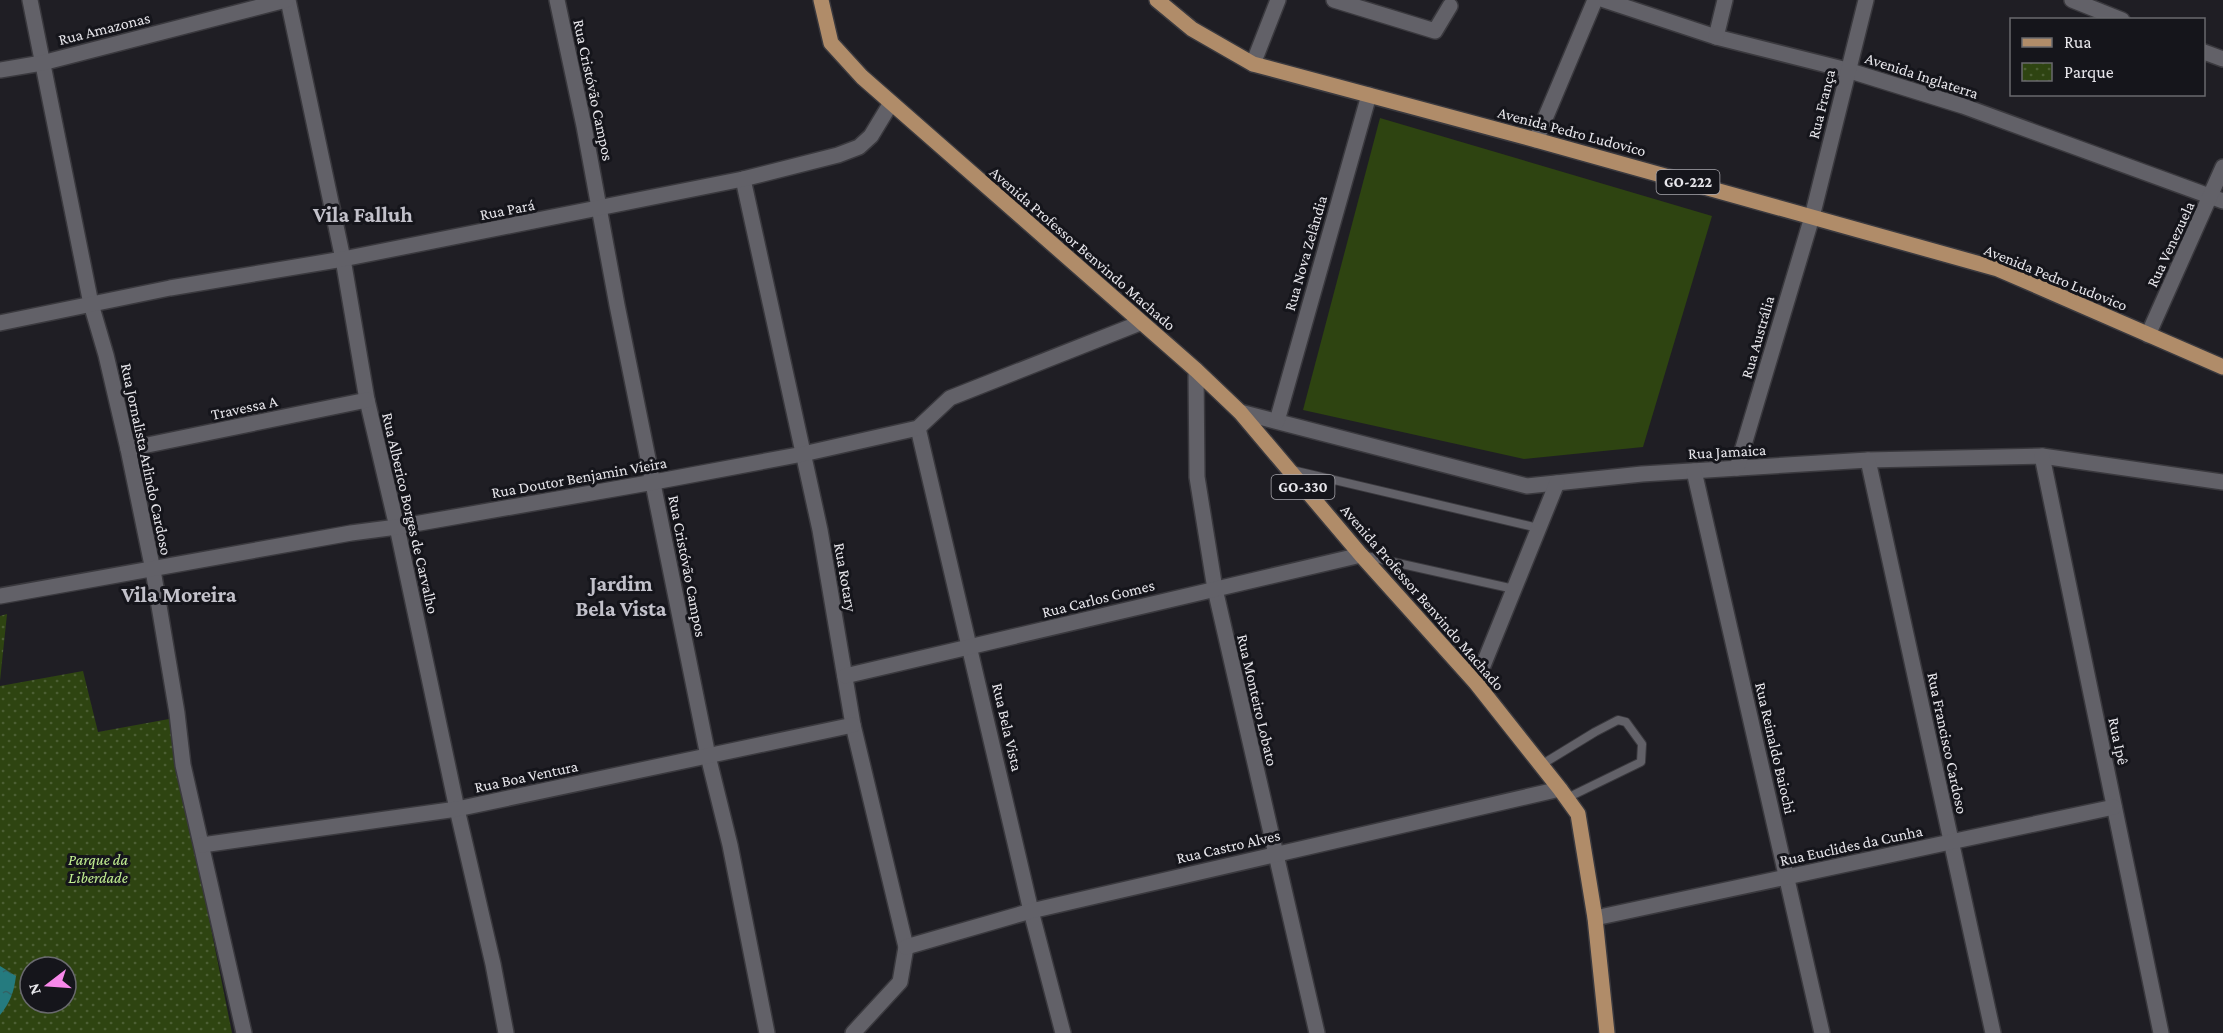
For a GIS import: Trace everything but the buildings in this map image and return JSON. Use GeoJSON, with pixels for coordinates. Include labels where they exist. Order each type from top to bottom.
{"type":"FeatureCollection","features":[{"type":"Feature","properties":{"kind":"main road","name":"Avenida Professor Benvindo Machado"},"geometry":{"type":"LineString","coordinates":[[821,0],[831,43],[862,77],[1196,370],[1240,412],[1360,555],[1476,683],[1564,794],[1578,814],[1596,918],[1607,1033]]}},
{"type":"Feature","properties":{"kind":"main road","name":"Avenida Pedro Ludovico"},"geometry":{"type":"LineString","coordinates":[[1157,0],[1192,29],[1253,64],[1536,140],[1998,269],[2223,367]]}},
{"type":"Feature","properties":{"kind":"street","name":"Rua Jornalista Arlindo Cardoso"},"geometry":{"type":"LineString","coordinates":[[30,0],[42,63],[98,302],[106,355],[153,570],[177,713],[183,765],[244,1033]]}},
{"type":"Feature","properties":{"kind":"street","name":"Rua Amazonas"},"geometry":{"type":"LineString","coordinates":[[0,70],[42,63],[287,0]]}},
{"type":"Feature","properties":{"kind":"street","name":"Rua Alberico Borges de Carvalho"},"geometry":{"type":"LineString","coordinates":[[287,0],[343,260],[367,400],[493,964],[506,1033]]}},
{"type":"Feature","properties":{"kind":"street","name":"Rua Cristóvão Campos"},"geometry":{"type":"LineString","coordinates":[[557,0],[708,756],[730,845],[767,1033]]}},
{"type":"Feature","properties":{"kind":"street"},"geometry":{"type":"LineString","coordinates":[[1253,64],[1278,0]]}},
{"type":"Feature","properties":{"kind":"street"},"geometry":{"type":"LineString","coordinates":[[1334,0],[1435,31],[1450,6]]}},
{"type":"Feature","properties":{"kind":"street"},"geometry":{"type":"LineString","coordinates":[[1536,140],[1595,0]]}},
{"type":"Feature","properties":{"kind":"street","name":"Avenida Inglaterra"},"geometry":{"type":"LineString","coordinates":[[1604,0],[1716,37],[1848,70],[1963,106],[2217,199]]}},
{"type":"Feature","properties":{"kind":"street"},"geometry":{"type":"LineString","coordinates":[[1716,37],[1725,0]]}},
{"type":"Feature","properties":{"kind":"street","name":"Rua França"},"geometry":{"type":"LineString","coordinates":[[1812,217],[1866,0]]}},
{"type":"Feature","properties":{"kind":"street"},"geometry":{"type":"LineString","coordinates":[[2072,0],[2117,18]]}},
{"type":"Feature","properties":{"kind":"street"},"geometry":{"type":"LineString","coordinates":[[2205,52],[2223,59]]}},
{"type":"Feature","properties":{"kind":"street","name":"Rua Nova Zelândia"},"geometry":{"type":"LineString","coordinates":[[1277,421],[1368,95]]}},
{"type":"Feature","properties":{"kind":"street","name":"Rua Pará"},"geometry":{"type":"LineString","coordinates":[[0,323],[98,302],[343,260],[742,179],[838,155],[858,147],[871,136],[891,103]]}},
{"type":"Feature","properties":{"kind":"street","name":"Rua Venezuela"},"geometry":{"type":"LineString","coordinates":[[2148,335],[2217,199],[2223,167]]}},
{"type":"Feature","properties":{"kind":"street","name":"Rua Rotary"},"geometry":{"type":"LineString","coordinates":[[742,179],[820,530],[853,725],[906,947],[900,982],[853,1033]]}},
{"type":"Feature","properties":{"kind":"street","name":"Rua Austrália"},"geometry":{"type":"LineString","coordinates":[[1737,468],[1812,217]]}},
{"type":"Feature","properties":{"kind":"street"},"geometry":{"type":"LineString","coordinates":[[918,428],[950,398],[1140,323]]}},
{"type":"Feature","properties":{"kind":"street","name":"Rua Monteiro Lobato"},"geometry":{"type":"LineString","coordinates":[[1196,370],[1197,477],[1215,589],[1317,1033]]}},
{"type":"Feature","properties":{"kind":"street","name":"Travessa A"},"geometry":{"type":"LineString","coordinates":[[128,449],[367,400]]}},
{"type":"Feature","properties":{"kind":"street","name":"Rua Jamaica"},"geometry":{"type":"LineString","coordinates":[[1240,412],[1527,486],[1694,471],[1868,460],[2042,456],[2223,482]]}},
{"type":"Feature","properties":{"kind":"street","name":"Rua Doutor Benjamin Vieira"},"geometry":{"type":"LineString","coordinates":[[0,596],[654,482],[803,454],[918,428]]}},
{"type":"Feature","properties":{"kind":"street","name":"Rua Bela Vista"},"geometry":{"type":"LineString","coordinates":[[918,428],[1031,911],[1063,1033]]}},
{"type":"Feature","properties":{"kind":"street","name":"Rua Ipê"},"geometry":{"type":"LineString","coordinates":[[2042,456],[2161,1033]]}},
{"type":"Feature","properties":{"kind":"street","name":"Rua Francisco Cardoso"},"geometry":{"type":"LineString","coordinates":[[1868,460],[1993,1033]]}},
{"type":"Feature","properties":{"kind":"street","name":"Rua Reinaldo Baiochi"},"geometry":{"type":"LineString","coordinates":[[1694,471],[1822,1033]]}},
{"type":"Feature","properties":{"kind":"street"},"geometry":{"type":"LineString","coordinates":[[1476,683],[1557,483]]}},
{"type":"Feature","properties":{"kind":"street","name":"Rua Carlos Gomes"},"geometry":{"type":"LineString","coordinates":[[845,676],[1360,555]]}},
{"type":"Feature","properties":{"kind":"street","name":"Rua Boa Ventura"},"geometry":{"type":"LineString","coordinates":[[202,845],[457,809],[853,725]]}},
{"type":"Feature","properties":{"kind":"street","name":"Rua Castro Alves"},"geometry":{"type":"LineString","coordinates":[[906,947],[1031,911],[1275,854],[1564,794]]}},
{"type":"Feature","properties":{"kind":"street","name":"Rua Euclides da Cunha"},"geometry":{"type":"LineString","coordinates":[[1596,918],[2114,807]]}},
{"type":"Feature","properties":{"kind":"lane"},"geometry":{"type":"LineString","coordinates":[[1288,469],[1539,528]]}},
{"type":"Feature","properties":{"kind":"lane"},"geometry":{"type":"LineString","coordinates":[[1360,555],[1514,589]]}},
{"type":"Feature","properties":{"kind":"lane"},"geometry":{"type":"LineString","coordinates":[[1541,765],[1618,720],[1626,722],[1642,744],[1641,762],[1564,794]]}},
{"type":"Feature","properties":{"kind":"green space"},"geometry":{"type":"Polygon","coordinates":[[[1380,118],[1712,216],[1643,447],[1524,459],[1303,410],[1380,118]]]}},
{"type":"Feature","properties":{"kind":"green space"},"geometry":{"type":"Polygon","coordinates":[[[7,614],[0,681],[0,616],[7,614]]]}},
{"type":"Feature","properties":{"kind":"green space","name":"Parque da Liberdade"},"geometry":{"type":"Polygon","coordinates":[[[83,671],[98,732],[169,719],[232,1033],[0,1033],[0,686],[83,671]]]}},
{"type":"Feature","properties":{"kind":"water"},"geometry":{"type":"Polygon","coordinates":[[[0,966],[16,976],[11,997],[0,1015],[0,966]]]}},
{"type":"Feature","properties":{"kind":"district","name":"Vila Falluh"},"geometry":{"type":"Point","coordinates":[363,214]}},
{"type":"Feature","properties":{"kind":"district","name":"Vila Moreira"},"geometry":{"type":"Point","coordinates":[179,594]}},
{"type":"Feature","properties":{"kind":"district","name":"Jardim Bela Vista"},"geometry":{"type":"Point","coordinates":[621,596]}}]}
